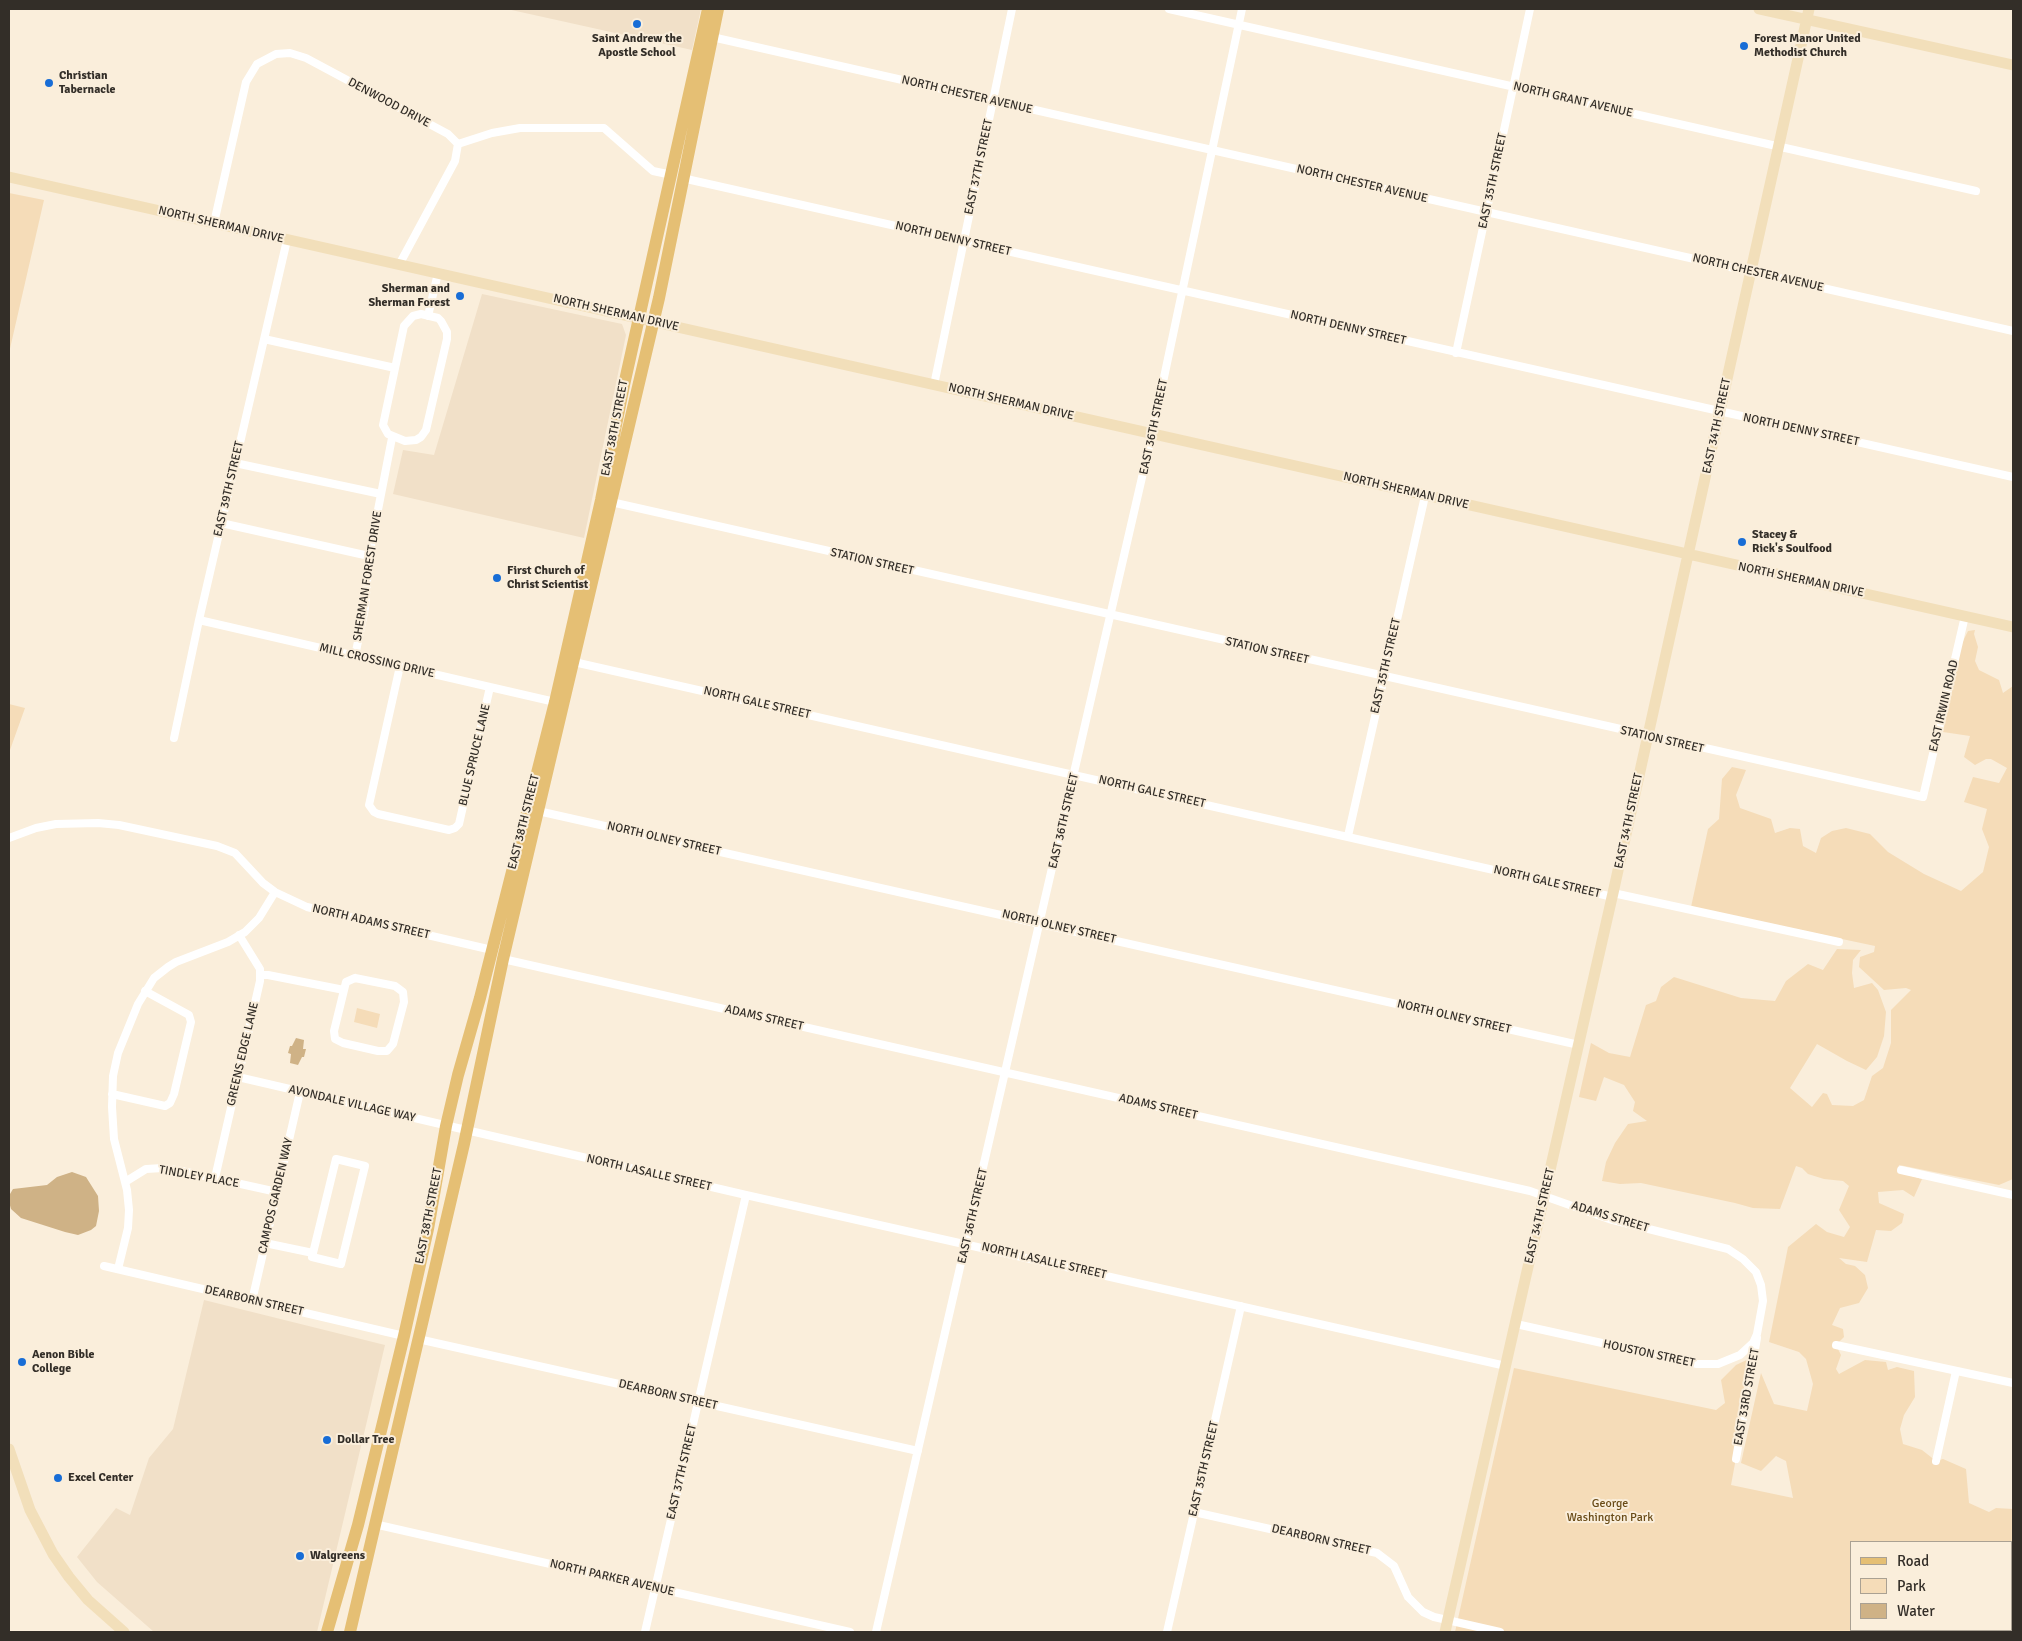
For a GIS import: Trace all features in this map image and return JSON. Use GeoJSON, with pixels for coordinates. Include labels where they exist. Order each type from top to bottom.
{"type":"FeatureCollection","features":[{"type":"Feature","properties":{"kind":"main road","name":"EAST 38TH STREET"},"geometry":{"type":"LineString","coordinates":[[350,1632],[466,1131],[503,959],[654,321],[677,176],[708,9]]}},
{"type":"Feature","properties":{"kind":"main road","name":"EAST 38TH STREET"},"geometry":{"type":"LineString","coordinates":[[327,1632],[358,1524],[404,1336],[428,1229],[446,1126],[555,702],[601,500],[627,371],[718,9]]}},
{"type":"Feature","properties":{"kind":"main road"},"geometry":{"type":"LineString","coordinates":[[1759,9],[1808,14],[2013,65]]}},
{"type":"Feature","properties":{"kind":"main road","name":"EAST 34TH STREET"},"geometry":{"type":"LineString","coordinates":[[1446,1632],[1613,895],[1808,14]]}},
{"type":"Feature","properties":{"kind":"main road","name":"NORTH SHERMAN DRIVE"},"geometry":{"type":"LineString","coordinates":[[9,177],[2013,627]]}},
{"type":"Feature","properties":{"kind":"main road"},"geometry":{"type":"LineString","coordinates":[[9,1449],[30,1510],[53,1554],[88,1600],[124,1632]]}},
{"type":"Feature","properties":{"kind":"street","name":"EAST 37TH STREET"},"geometry":{"type":"LineString","coordinates":[[934,385],[1012,9]]}},
{"type":"Feature","properties":{"kind":"street","name":"NORTH GRANT AVENUE"},"geometry":{"type":"LineString","coordinates":[[1169,9],[1976,191]]}},
{"type":"Feature","properties":{"kind":"street","name":"EAST 36TH STREET"},"geometry":{"type":"LineString","coordinates":[[876,1632],[1111,616],[1183,291],[1242,9]]}},
{"type":"Feature","properties":{"kind":"street","name":"EAST 35TH STREET"},"geometry":{"type":"LineString","coordinates":[[1456,353],[1530,9]]}},
{"type":"Feature","properties":{"kind":"street","name":"NORTH CHESTER AVENUE"},"geometry":{"type":"LineString","coordinates":[[712,37],[2013,331]]}},
{"type":"Feature","properties":{"kind":"street","name":"DENWOOD DRIVE"},"geometry":{"type":"LineString","coordinates":[[214,223],[246,82],[258,64],[276,54],[290,53],[306,58],[448,134],[458,144]]}},
{"type":"Feature","properties":{"kind":"street"},"geometry":{"type":"LineString","coordinates":[[399,265],[455,161],[458,144],[484,135],[520,128],[604,128],[653,170],[677,176]]}},
{"type":"Feature","properties":{"kind":"street","name":"NORTH DENNY STREET"},"geometry":{"type":"LineString","coordinates":[[677,176],[2013,477]]}},
{"type":"Feature","properties":{"kind":"street","name":"EAST 39TH STREET"},"geometry":{"type":"LineString","coordinates":[[174,738],[221,523],[287,240]]}},
{"type":"Feature","properties":{"kind":"street"},"geometry":{"type":"LineString","coordinates":[[392,438],[405,441],[416,440],[426,430],[447,332],[441,321],[428,316],[438,273]]}},
{"type":"Feature","properties":{"kind":"street","name":"SHERMAN FOREST DRIVE"},"geometry":{"type":"LineString","coordinates":[[354,656],[365,608],[369,556],[392,438],[385,431],[383,425],[404,326],[408,320],[417,314],[428,316]]}},
{"type":"Feature","properties":{"kind":"street"},"geometry":{"type":"LineString","coordinates":[[264,338],[395,368]]}},
{"type":"Feature","properties":{"kind":"street"},"geometry":{"type":"LineString","coordinates":[[235,463],[381,494]]}},
{"type":"Feature","properties":{"kind":"street","name":"EAST 35TH STREET"},"geometry":{"type":"LineString","coordinates":[[1348,836],[1425,496]]}},
{"type":"Feature","properties":{"kind":"street","name":"STATION STREET"},"geometry":{"type":"LineString","coordinates":[[611,502],[1111,616],[1924,797]]}},
{"type":"Feature","properties":{"kind":"street"},"geometry":{"type":"LineString","coordinates":[[221,523],[369,556]]}},
{"type":"Feature","properties":{"kind":"street","name":"EAST IRWIN ROAD"},"geometry":{"type":"LineString","coordinates":[[1924,797],[1965,616]]}},
{"type":"Feature","properties":{"kind":"street","name":"MILL CROSSING DRIVE"},"geometry":{"type":"LineString","coordinates":[[199,620],[555,702]]}},
{"type":"Feature","properties":{"kind":"street","name":"NORTH GALE STREET"},"geometry":{"type":"LineString","coordinates":[[574,662],[1613,895],[1839,942]]}},
{"type":"Feature","properties":{"kind":"street","name":"BLUE SPRUCE LANE"},"geometry":{"type":"LineString","coordinates":[[400,666],[370,802],[371,808],[378,814],[449,830],[459,824],[490,687]]}},
{"type":"Feature","properties":{"kind":"street","name":"NORTH OLNEY STREET"},"geometry":{"type":"LineString","coordinates":[[538,810],[1579,1045]]}},
{"type":"Feature","properties":{"kind":"street","name":"NORTH ADAMS STREET"},"geometry":{"type":"LineString","coordinates":[[9,838],[44,826],[77,822],[106,824],[217,846],[236,854],[263,883],[275,892],[307,907],[326,913],[492,950]]}},
{"type":"Feature","properties":{"kind":"street"},"geometry":{"type":"LineString","coordinates":[[118,1270],[129,1219],[125,1182],[114,1139],[113,1076],[118,1053],[138,1004],[145,991],[160,972],[176,962],[239,936],[256,922],[275,892]]}},
{"type":"Feature","properties":{"kind":"street"},"geometry":{"type":"LineString","coordinates":[[239,936],[258,963],[261,975],[268,974],[344,990]]}},
{"type":"Feature","properties":{"kind":"street","name":"ADAMS STREET"},"geometry":{"type":"LineString","coordinates":[[503,959],[1521,1189],[1609,1219],[1728,1249],[1756,1272],[1763,1301],[1761,1319]]}},
{"type":"Feature","properties":{"kind":"street","name":"GREENS EDGE LANE"},"geometry":{"type":"LineString","coordinates":[[215,1178],[261,975]]}},
{"type":"Feature","properties":{"kind":"street"},"geometry":{"type":"LineString","coordinates":[[355,978],[395,986],[403,992],[404,1002],[391,1048],[388,1051],[378,1051],[343,1043],[335,1039],[334,1031],[344,990],[346,982],[355,978]]}},
{"type":"Feature","properties":{"kind":"street"},"geometry":{"type":"LineString","coordinates":[[112,1094],[165,1106],[170,1104],[174,1094],[191,1022],[189,1015],[145,991]]}},
{"type":"Feature","properties":{"kind":"street","name":"AVONDALE VILLAGE WAY"},"geometry":{"type":"LineString","coordinates":[[238,1077],[466,1131]]}},
{"type":"Feature","properties":{"kind":"street","name":"CAMPOS GARDEN WAY"},"geometry":{"type":"LineString","coordinates":[[252,1301],[300,1092]]}},
{"type":"Feature","properties":{"kind":"street","name":"NORTH LASALLE STREET"},"geometry":{"type":"LineString","coordinates":[[466,1131],[1506,1366]]}},
{"type":"Feature","properties":{"kind":"street"},"geometry":{"type":"LineString","coordinates":[[336,1159],[365,1166],[341,1264],[312,1257],[313,1253],[336,1159]]}},
{"type":"Feature","properties":{"kind":"street","name":"TINDLEY PLACE"},"geometry":{"type":"LineString","coordinates":[[125,1182],[146,1169],[173,1169],[277,1192]]}},
{"type":"Feature","properties":{"kind":"street"},"geometry":{"type":"LineString","coordinates":[[1901,1170],[2013,1195]]}},
{"type":"Feature","properties":{"kind":"street","name":"EAST 37TH STREET"},"geometry":{"type":"LineString","coordinates":[[645,1632],[746,1195]]}},
{"type":"Feature","properties":{"kind":"street"},"geometry":{"type":"LineString","coordinates":[[265,1243],[313,1253]]}},
{"type":"Feature","properties":{"kind":"street","name":"DEARBORN STREET"},"geometry":{"type":"LineString","coordinates":[[104,1266],[404,1336]]}},
{"type":"Feature","properties":{"kind":"street","name":"EAST 35TH STREET"},"geometry":{"type":"LineString","coordinates":[[1167,1632],[1242,1306]]}},
{"type":"Feature","properties":{"kind":"street","name":"HOUSTON STREET"},"geometry":{"type":"LineString","coordinates":[[1516,1324],[1704,1365],[1718,1364],[1740,1355],[1753,1343],[1761,1319]]}},
{"type":"Feature","properties":{"kind":"street","name":"EAST 33RD STREET"},"geometry":{"type":"LineString","coordinates":[[1736,1459],[1757,1334]]}},
{"type":"Feature","properties":{"kind":"street","name":"DEARBORN STREET"},"geometry":{"type":"LineString","coordinates":[[418,1339],[918,1451]]}},
{"type":"Feature","properties":{"kind":"street"},"geometry":{"type":"LineString","coordinates":[[1836,1345],[2013,1383]]}},
{"type":"Feature","properties":{"kind":"street"},"geometry":{"type":"LineString","coordinates":[[1936,1461],[1956,1371]]}},
{"type":"Feature","properties":{"kind":"street","name":"DEARBORN STREET"},"geometry":{"type":"LineString","coordinates":[[1194,1512],[1377,1553],[1394,1566],[1408,1597],[1416,1607],[1430,1616],[1500,1632]]}},
{"type":"Feature","properties":{"kind":"street","name":"NORTH PARKER AVENUE"},"geometry":{"type":"LineString","coordinates":[[374,1524],[850,1632]]}},
{"type":"Feature","properties":{"kind":"shaded area","name":"Saint Andrew the Apostle School"},"geometry":{"type":"Polygon","coordinates":[[[507,9],[701,9],[692,50],[507,9]]]}},
{"type":"Feature","properties":{"kind":"shaded area"},"geometry":{"type":"Polygon","coordinates":[[[482,294],[622,324],[626,335],[584,538],[393,494],[403,450],[434,455],[482,294]]]}},
{"type":"Feature","properties":{"kind":"shaded area"},"geometry":{"type":"Polygon","coordinates":[[[204,1300],[385,1345],[317,1632],[154,1632],[97,1582],[77,1557],[116,1508],[130,1515],[149,1458],[173,1429],[204,1300]]]}},
{"type":"Feature","properties":{"kind":"green space"},"geometry":{"type":"Polygon","coordinates":[[[9,193],[44,200],[9,353],[9,193]]]}},
{"type":"Feature","properties":{"kind":"green space","name":"George Washington Park"},"geometry":{"type":"Polygon","coordinates":[[[1975,630],[1974,634],[1978,647],[1975,661],[1979,670],[1999,680],[2003,693],[2013,686],[2013,1179],[1999,1185],[1899,1165],[1898,1172],[1922,1179],[1914,1197],[1903,1190],[1878,1192],[1879,1203],[1904,1214],[1902,1223],[1891,1231],[1876,1230],[1867,1262],[1839,1258],[1846,1264],[1855,1266],[1865,1275],[1868,1288],[1859,1303],[1840,1308],[1832,1325],[1843,1329],[1844,1337],[1836,1345],[1841,1355],[1836,1369],[1839,1374],[1865,1360],[1886,1362],[1888,1370],[1897,1367],[1914,1371],[1915,1397],[1904,1415],[1900,1429],[1903,1444],[1922,1450],[1936,1461],[1943,1459],[1966,1469],[1969,1503],[1989,1512],[1996,1508],[2013,1509],[2013,1632],[1455,1632],[1514,1368],[1716,1410],[1725,1403],[1721,1380],[1736,1365],[1755,1356],[1731,1485],[1793,1498],[1786,1461],[1776,1456],[1761,1471],[1741,1463],[1761,1373],[1774,1404],[1807,1411],[1813,1384],[1806,1359],[1799,1352],[1769,1342],[1788,1247],[1816,1224],[1827,1232],[1844,1237],[1850,1227],[1839,1210],[1849,1186],[1843,1181],[1824,1179],[1808,1174],[1802,1168],[1796,1166],[1780,1209],[1753,1208],[1641,1183],[1620,1184],[1602,1181],[1606,1162],[1615,1143],[1628,1124],[1647,1121],[1633,1111],[1635,1102],[1624,1085],[1604,1077],[1596,1101],[1579,1097],[1591,1043],[1609,1053],[1630,1057],[1646,1005],[1656,1001],[1661,987],[1674,977],[1741,998],[1775,1001],[1786,981],[1808,964],[1823,970],[1837,949],[1861,950],[1853,960],[1854,988],[1872,983],[1878,990],[1886,1012],[1884,1036],[1877,1057],[1866,1070],[1817,1044],[1790,1088],[1812,1107],[1823,1093],[1827,1094],[1832,1105],[1853,1106],[1864,1100],[1872,1076],[1883,1068],[1891,1043],[1891,1010],[1911,990],[1906,988],[1884,990],[1859,967],[1860,957],[1874,952],[1875,946],[1691,907],[1708,829],[1719,819],[1722,779],[1732,767],[1746,770],[1736,795],[1740,808],[1771,819],[1775,833],[1790,828],[1800,829],[1803,846],[1816,853],[1821,838],[1832,831],[1846,828],[1870,834],[1888,852],[1924,874],[1961,891],[1983,872],[1989,847],[1982,829],[1987,809],[1964,802],[1973,777],[1999,783],[2007,768],[1991,759],[1986,759],[1975,765],[1964,757],[1970,736],[1943,732],[1962,643],[1968,631],[1975,630]]]}},
{"type":"Feature","properties":{"kind":"green space"},"geometry":{"type":"Polygon","coordinates":[[[9,704],[25,708],[10,750],[9,749],[9,704]]]}},
{"type":"Feature","properties":{"kind":"green space"},"geometry":{"type":"Polygon","coordinates":[[[357,1008],[380,1014],[377,1028],[354,1022],[357,1008]]]}},
{"type":"Feature","properties":{"kind":"water"},"geometry":{"type":"Polygon","coordinates":[[[296,1038],[304,1040],[303,1049],[306,1049],[304,1057],[302,1057],[298,1065],[290,1063],[291,1054],[288,1053],[290,1046],[292,1046],[296,1038]]]}},
{"type":"Feature","properties":{"kind":"water"},"geometry":{"type":"Polygon","coordinates":[[[72,1172],[86,1177],[98,1196],[99,1211],[96,1226],[91,1230],[78,1235],[65,1232],[21,1218],[11,1209],[9,1202],[13,1189],[47,1185],[57,1177],[72,1172]]]}},
{"type":"Feature","properties":{"kind":"place","name":"Saint Andrew the Apostle School"},"geometry":{"type":"Point","coordinates":[637,24]}},
{"type":"Feature","properties":{"kind":"place","name":"Forest Manor United Methodist Church"},"geometry":{"type":"Point","coordinates":[1744,46]}},
{"type":"Feature","properties":{"kind":"place","name":"Christian Tabernacle"},"geometry":{"type":"Point","coordinates":[49,83]}},
{"type":"Feature","properties":{"kind":"place","name":"Sherman and Sherman Forest"},"geometry":{"type":"Point","coordinates":[460,296]}},
{"type":"Feature","properties":{"kind":"place","name":"Stacey & Rick's Soulfood"},"geometry":{"type":"Point","coordinates":[1742,542]}},
{"type":"Feature","properties":{"kind":"place","name":"First Church of Christ Scientist"},"geometry":{"type":"Point","coordinates":[497,578]}},
{"type":"Feature","properties":{"kind":"place","name":"Aenon Bible College"},"geometry":{"type":"Point","coordinates":[22,1362]}},
{"type":"Feature","properties":{"kind":"place","name":"Dollar Tree"},"geometry":{"type":"Point","coordinates":[327,1440]}},
{"type":"Feature","properties":{"kind":"place","name":"Excel Center"},"geometry":{"type":"Point","coordinates":[58,1478]}},
{"type":"Feature","properties":{"kind":"place","name":"Walgreens"},"geometry":{"type":"Point","coordinates":[300,1556]}}]}
